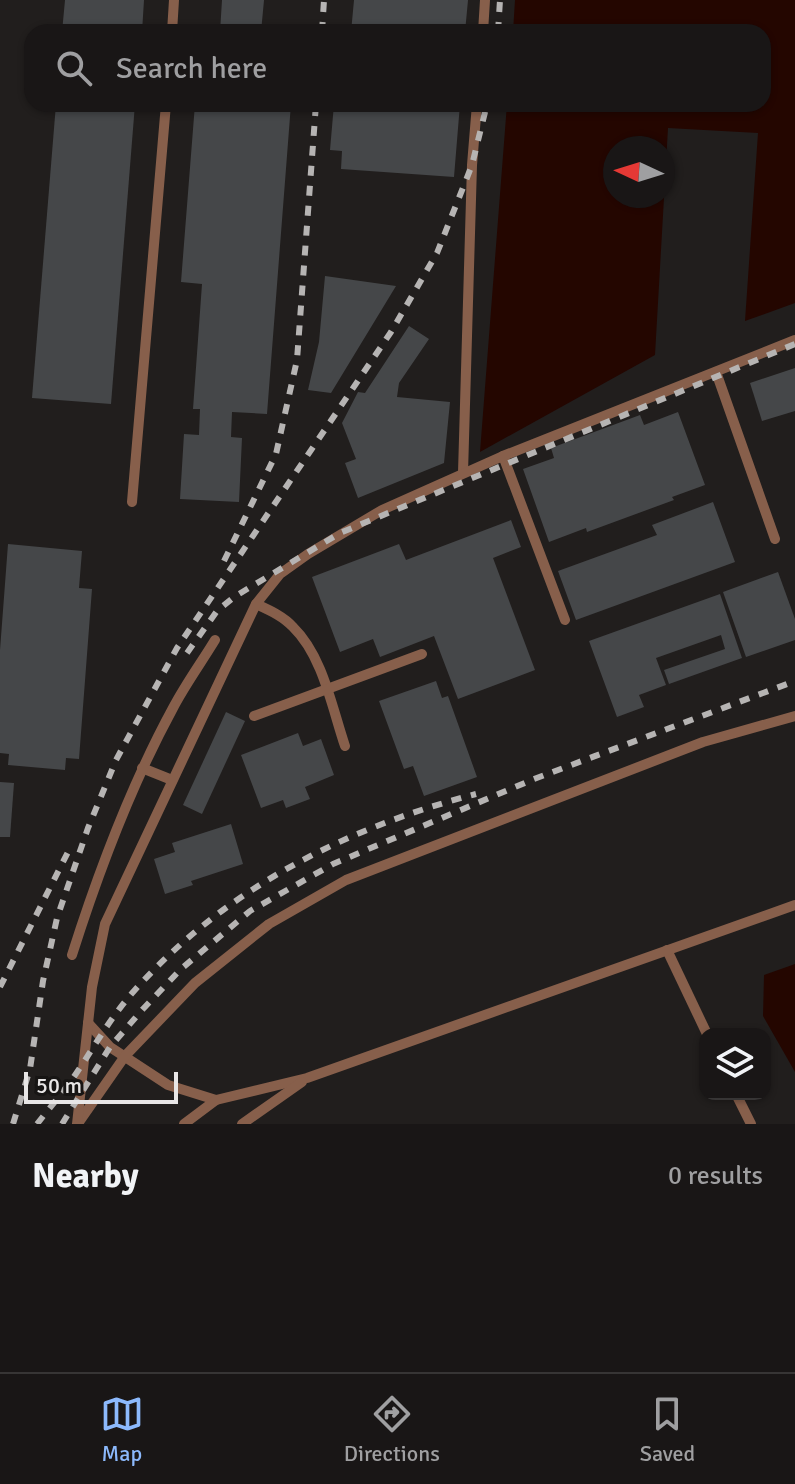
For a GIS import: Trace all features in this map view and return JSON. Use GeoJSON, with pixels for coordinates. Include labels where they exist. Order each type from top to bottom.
{"type":"FeatureCollection","features":[{"type":"Feature","properties":{"kind":"lane"},"geometry":{"type":"LineString","coordinates":[[172,24],[174,0]]}},
{"type":"Feature","properties":{"kind":"lane"},"geometry":{"type":"LineString","coordinates":[[484,24],[485,0]]}},
{"type":"Feature","properties":{"kind":"lane"},"geometry":{"type":"LineString","coordinates":[[132,502],[165,112]]}},
{"type":"Feature","properties":{"kind":"lane"},"geometry":{"type":"LineString","coordinates":[[463,473],[476,112]]}},
{"type":"Feature","properties":{"kind":"lane"},"geometry":{"type":"LineString","coordinates":[[78,1124],[94,969],[105,924],[256,604],[280,574],[382,510],[463,473],[795,340]]}},
{"type":"Feature","properties":{"kind":"lane"},"geometry":{"type":"LineString","coordinates":[[716,372],[775,539]]}},
{"type":"Feature","properties":{"kind":"lane"},"geometry":{"type":"LineString","coordinates":[[503,456],[565,620]]}},
{"type":"Feature","properties":{"kind":"lane"},"geometry":{"type":"LineString","coordinates":[[256,604],[293,627],[314,656],[345,746]]}},
{"type":"Feature","properties":{"kind":"lane"},"geometry":{"type":"LineString","coordinates":[[72,955],[98,873],[142,768],[174,706],[215,640]]}},
{"type":"Feature","properties":{"kind":"lane"},"geometry":{"type":"LineString","coordinates":[[254,716],[422,654]]}},
{"type":"Feature","properties":{"kind":"lane"},"geometry":{"type":"LineString","coordinates":[[78,1124],[125,1056],[195,983],[269,924],[346,880],[703,742],[795,716]]}},
{"type":"Feature","properties":{"kind":"lane"},"geometry":{"type":"LineString","coordinates":[[142,768],[172,780]]}},
{"type":"Feature","properties":{"kind":"lane"},"geometry":{"type":"LineString","coordinates":[[184,1124],[216,1100],[307,1078],[795,905]]}},
{"type":"Feature","properties":{"kind":"lane"},"geometry":{"type":"LineString","coordinates":[[667,950],[704,1028]]}},
{"type":"Feature","properties":{"kind":"lane"},"geometry":{"type":"LineString","coordinates":[[88,1023],[110,1047],[168,1085],[216,1100]]}},
{"type":"Feature","properties":{"kind":"lane"},"geometry":{"type":"LineString","coordinates":[[242,1124],[307,1078]]}},
{"type":"Feature","properties":{"kind":"lane"},"geometry":{"type":"LineString","coordinates":[[739,1100],[751,1124]]}},
{"type":"Feature","properties":{"kind":"shaded area"},"geometry":{"type":"Polygon","coordinates":[[[515,0],[795,0],[795,303],[745,321],[758,133],[668,128],[668,136],[603,136],[603,208],[663,208],[655,355],[480,452],[506,112],[771,112],[771,24],[514,24],[515,0]]]}},
{"type":"Feature","properties":{"kind":"shaded area"},"geometry":{"type":"Polygon","coordinates":[[[795,964],[795,1072],[763,1016],[764,975],[795,964]]]}},
{"type":"Feature","properties":{"kind":"building"},"geometry":{"type":"Polygon","coordinates":[[[65,0],[144,0],[142,24],[63,24],[65,0]]]}},
{"type":"Feature","properties":{"kind":"building"},"geometry":{"type":"Polygon","coordinates":[[[222,0],[264,0],[262,24],[220,24],[222,0]]]}},
{"type":"Feature","properties":{"kind":"building"},"geometry":{"type":"Polygon","coordinates":[[[354,0],[468,0],[466,24],[352,24],[354,0]]]}},
{"type":"Feature","properties":{"kind":"building"},"geometry":{"type":"Polygon","coordinates":[[[55,112],[134,112],[111,404],[32,398],[55,112]]]}},
{"type":"Feature","properties":{"kind":"building"},"geometry":{"type":"Polygon","coordinates":[[[194,112],[290,112],[267,414],[232,412],[231,437],[242,438],[239,502],[180,499],[184,434],[199,435],[200,409],[193,409],[202,284],[181,282],[194,112]]]}},
{"type":"Feature","properties":{"kind":"building"},"geometry":{"type":"Polygon","coordinates":[[[333,112],[459,112],[454,177],[341,169],[342,151],[330,150],[333,112]]]}},
{"type":"Feature","properties":{"kind":"building"},"geometry":{"type":"Polygon","coordinates":[[[325,276],[396,286],[331,393],[308,390],[319,342],[325,276]]]}},
{"type":"Feature","properties":{"kind":"building"},"geometry":{"type":"Polygon","coordinates":[[[409,326],[429,339],[399,383],[397,397],[450,402],[444,463],[358,498],[345,463],[356,459],[342,423],[358,392],[365,393],[409,326]]]}},
{"type":"Feature","properties":{"kind":"building"},"geometry":{"type":"Polygon","coordinates":[[[795,368],[795,411],[762,421],[750,383],[795,368]]]}},
{"type":"Feature","properties":{"kind":"building"},"geometry":{"type":"Polygon","coordinates":[[[678,412],[705,485],[672,497],[674,500],[587,532],[586,528],[549,542],[523,469],[554,458],[551,448],[640,415],[644,425],[678,412]]]}},
{"type":"Feature","properties":{"kind":"building"},"geometry":{"type":"Polygon","coordinates":[[[713,502],[735,562],[576,620],[558,571],[657,535],[652,525],[713,502]]]}},
{"type":"Feature","properties":{"kind":"building"},"geometry":{"type":"Polygon","coordinates":[[[511,520],[521,547],[493,558],[535,670],[458,699],[434,636],[380,657],[373,639],[340,652],[312,577],[399,544],[406,560],[511,520]]]}},
{"type":"Feature","properties":{"kind":"building"},"geometry":{"type":"Polygon","coordinates":[[[8,544],[82,551],[79,588],[92,589],[79,759],[66,758],[65,770],[8,765],[9,754],[0,753],[0,650],[8,544]]]}},
{"type":"Feature","properties":{"kind":"building"},"geometry":{"type":"Polygon","coordinates":[[[778,572],[795,619],[795,640],[746,657],[723,592],[778,572]]]}},
{"type":"Feature","properties":{"kind":"building"},"geometry":{"type":"Polygon","coordinates":[[[720,594],[742,658],[669,684],[664,670],[725,649],[721,635],[656,658],[666,685],[639,695],[644,707],[617,717],[589,641],[720,594]]]}},
{"type":"Feature","properties":{"kind":"building"},"geometry":{"type":"Polygon","coordinates":[[[436,681],[442,698],[448,696],[477,777],[424,796],[413,766],[404,769],[379,701],[436,681]]]}},
{"type":"Feature","properties":{"kind":"building"},"geometry":{"type":"Polygon","coordinates":[[[226,712],[245,721],[202,814],[183,805],[226,712]]]}},
{"type":"Feature","properties":{"kind":"building"},"geometry":{"type":"Polygon","coordinates":[[[298,733],[303,746],[321,739],[334,775],[305,787],[310,799],[286,808],[283,800],[261,808],[241,755],[298,733]]]}},
{"type":"Feature","properties":{"kind":"building"},"geometry":{"type":"Polygon","coordinates":[[[0,782],[14,783],[10,837],[0,837],[0,782]]]}},
{"type":"Feature","properties":{"kind":"building"},"geometry":{"type":"Polygon","coordinates":[[[231,824],[243,864],[191,881],[193,885],[165,894],[154,859],[175,852],[172,843],[231,824]]]}},
{"type":"Feature","properties":{"kind":"railway"},"geometry":{"type":"LineString","coordinates":[[322,24],[324,0]]}},
{"type":"Feature","properties":{"kind":"railway"},"geometry":{"type":"LineString","coordinates":[[498,24],[500,0]]}},
{"type":"Feature","properties":{"kind":"railway"},"geometry":{"type":"LineString","coordinates":[[224,561],[276,454],[297,360],[315,112]]}},
{"type":"Feature","properties":{"kind":"railway"},"geometry":{"type":"LineString","coordinates":[[13,1124],[30,1069],[43,981],[57,918],[88,828],[116,760],[177,648],[391,332],[437,253],[472,165],[485,112]]}},
{"type":"Feature","properties":{"kind":"railway"},"geometry":{"type":"LineString","coordinates":[[187,653],[217,611],[234,597],[340,533],[795,344]]}},
{"type":"Feature","properties":{"kind":"railway"},"geometry":{"type":"LineString","coordinates":[[62,1124],[110,1047],[143,1009],[181,969],[250,911],[333,864],[534,779],[795,681]]}},
{"type":"Feature","properties":{"kind":"railway"},"geometry":{"type":"LineString","coordinates":[[37,1124],[134,991],[207,922],[290,867],[334,844],[427,808],[476,794]]}},
{"type":"Feature","properties":{"kind":"railway"},"geometry":{"type":"LineString","coordinates":[[0,987],[70,848]]}}]}
